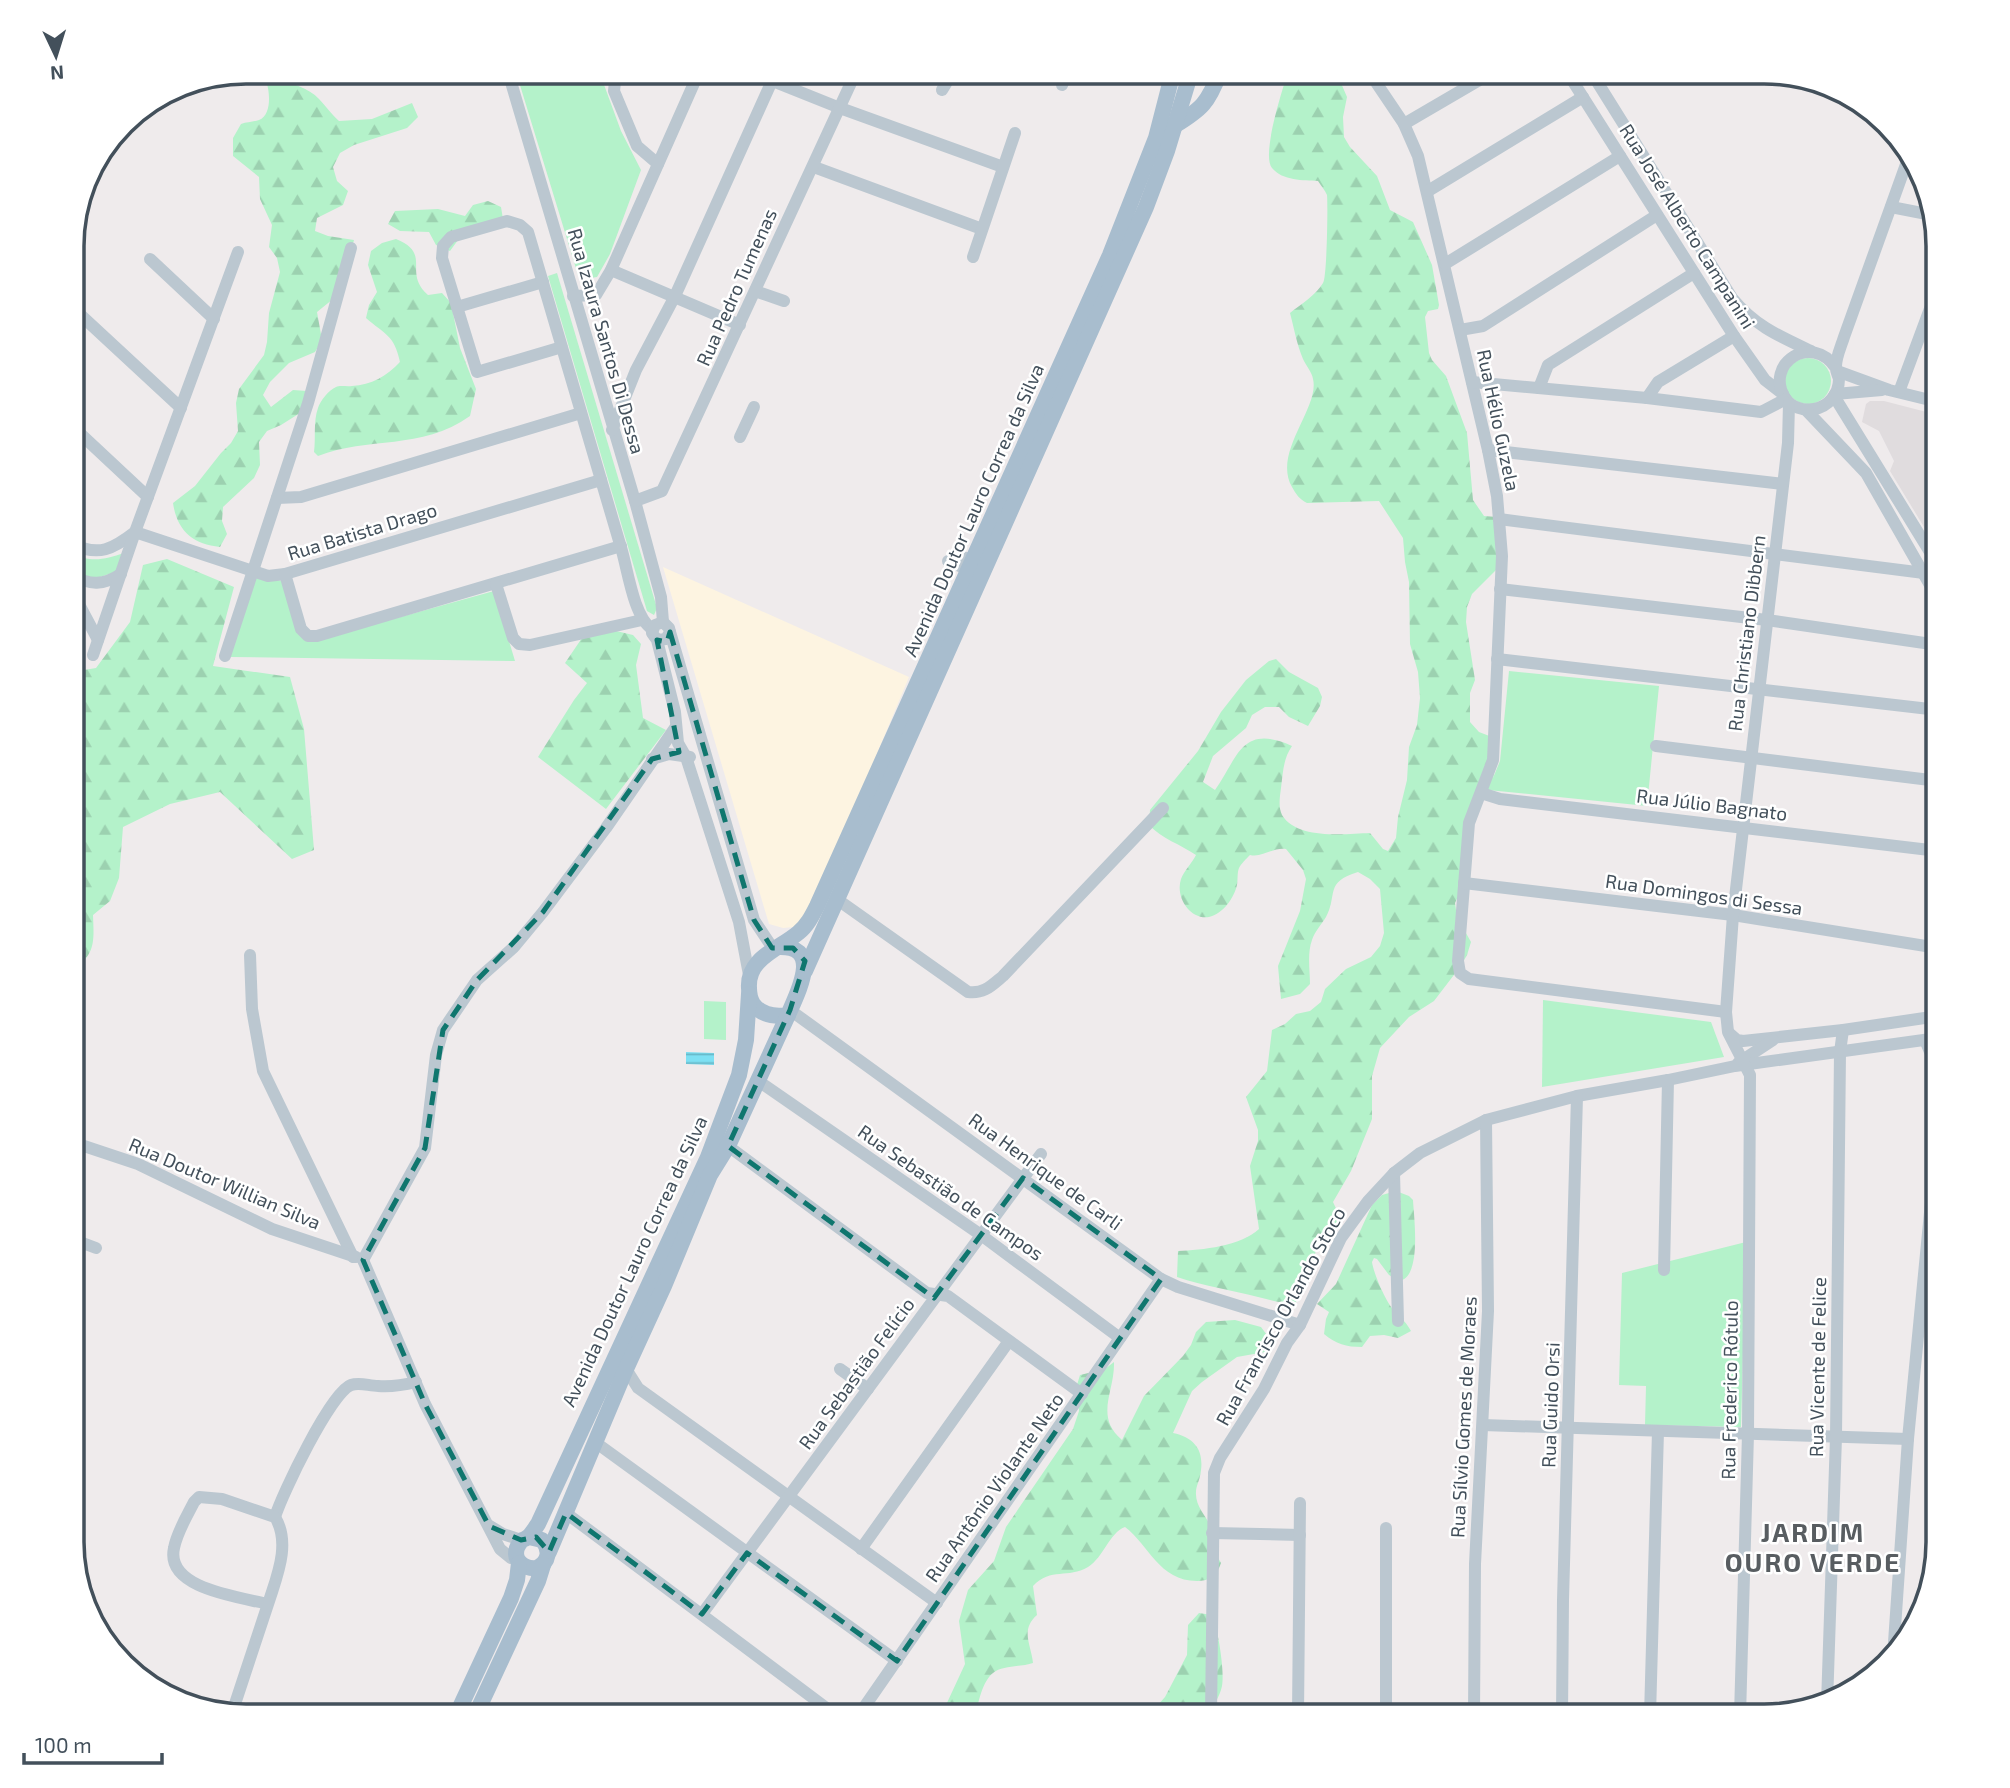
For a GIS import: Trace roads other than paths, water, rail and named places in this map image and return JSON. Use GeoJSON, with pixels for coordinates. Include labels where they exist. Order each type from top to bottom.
{"type":"FeatureCollection","features":[{"type":"Feature","properties":{"kind":"main road","name":"Avenida Doutor Lauro Correa da Silva"},"geometry":{"type":"LineString","coordinates":[[776,949],[801,932],[817,906],[963,562],[1139,186],[1156,138],[1170,84]]}},
{"type":"Feature","properties":{"kind":"main road"},"geometry":{"type":"LineString","coordinates":[[805,971],[805,961],[800,953],[793,948],[776,949],[758,962],[749,975],[749,995],[753,1003],[768,1015],[789,1012],[1146,207],[1187,84]]}},
{"type":"Feature","properties":{"kind":"main road"},"geometry":{"type":"LineString","coordinates":[[1174,126],[1200,110],[1216,84]]}},
{"type":"Feature","properties":{"kind":"main road","name":"Avenida Doutor Lauro Correa da Silva"},"geometry":{"type":"LineString","coordinates":[[525,1539],[538,1524],[708,1157],[739,1075],[746,1040],[749,995]]}},
{"type":"Feature","properties":{"kind":"main road","name":"Avenida Doutor Lauro Correa da Silva"},"geometry":{"type":"LineString","coordinates":[[481,1704],[538,1581],[710,1175],[728,1146],[789,1012]]}},
{"type":"Feature","properties":{"kind":"main road"},"geometry":{"type":"LineString","coordinates":[[462,1704],[511,1598],[518,1561],[517,1547],[525,1539],[542,1540],[546,1558],[531,1569],[518,1561]]}},
{"type":"Feature","properties":{"kind":"street","name":"Rua Izaura Santos Di Dessa"},"geometry":{"type":"LineString","coordinates":[[511,84],[661,597],[657,629]]}},
{"type":"Feature","properties":{"kind":"street"},"geometry":{"type":"LineString","coordinates":[[615,84],[614,91],[636,146],[658,164]]}},
{"type":"Feature","properties":{"kind":"street"},"geometry":{"type":"LineString","coordinates":[[573,296],[596,295],[611,270],[694,84]]}},
{"type":"Feature","properties":{"kind":"street"},"geometry":{"type":"LineString","coordinates":[[612,429],[636,370],[675,296],[770,84]]}},
{"type":"Feature","properties":{"kind":"street"},"geometry":{"type":"LineString","coordinates":[[790,84],[840,108],[1003,167]]}},
{"type":"Feature","properties":{"kind":"street","name":"Rua Pedro Tumenas"},"geometry":{"type":"LineString","coordinates":[[635,501],[662,491],[851,84]]}},
{"type":"Feature","properties":{"kind":"street"},"geometry":{"type":"LineString","coordinates":[[942,90],[946,84]]}},
{"type":"Feature","properties":{"kind":"street","name":"Rua Hélio Guzela"},"geometry":{"type":"LineString","coordinates":[[1377,84],[1404,124],[1418,156],[1428,191],[1488,450],[1499,519],[1502,556],[1493,760],[1469,823],[1458,961],[1460,973],[1469,979],[1726,1012]]}},
{"type":"Feature","properties":{"kind":"street"},"geometry":{"type":"LineString","coordinates":[[1404,124],[1472,84]]}},
{"type":"Feature","properties":{"kind":"street","name":"Rua José Alberto Campanini"},"geometry":{"type":"LineString","coordinates":[[1575,84],[1734,335],[1766,380],[1786,399]]}},
{"type":"Feature","properties":{"kind":"street","name":"Rua José Alberto Campanini"},"geometry":{"type":"LineString","coordinates":[[1598,84],[1732,298],[1761,327],[1814,352]]}},
{"type":"Feature","properties":{"kind":"street"},"geometry":{"type":"LineString","coordinates":[[1428,191],[1583,97]]}},
{"type":"Feature","properties":{"kind":"street"},"geometry":{"type":"LineString","coordinates":[[973,257],[1015,133]]}},
{"type":"Feature","properties":{"kind":"street"},"geometry":{"type":"LineString","coordinates":[[1445,264],[1620,156]]}},
{"type":"Feature","properties":{"kind":"street"},"geometry":{"type":"LineString","coordinates":[[814,167],[982,229]]}},
{"type":"Feature","properties":{"kind":"street"},"geometry":{"type":"LineString","coordinates":[[1836,370],[1844,337],[1905,167]]}},
{"type":"Feature","properties":{"kind":"street"},"geometry":{"type":"LineString","coordinates":[[1891,207],[1923,213]]}},
{"type":"Feature","properties":{"kind":"street"},"geometry":{"type":"LineString","coordinates":[[1460,330],[1483,326],[1657,215]]}},
{"type":"Feature","properties":{"kind":"street"},"geometry":{"type":"LineString","coordinates":[[562,347],[477,372],[442,258],[443,246],[451,237],[507,221],[520,225],[528,232],[543,282],[562,347],[581,413],[621,547],[657,629],[704,750],[754,919],[776,949]]}},
{"type":"Feature","properties":{"kind":"street"},"geometry":{"type":"LineString","coordinates":[[225,656],[308,403],[351,248]]}},
{"type":"Feature","properties":{"kind":"street"},"geometry":{"type":"LineString","coordinates":[[93,655],[135,532],[238,252]]}},
{"type":"Feature","properties":{"kind":"street"},"geometry":{"type":"LineString","coordinates":[[150,259],[214,319]]}},
{"type":"Feature","properties":{"kind":"street"},"geometry":{"type":"LineString","coordinates":[[611,270],[740,325]]}},
{"type":"Feature","properties":{"kind":"street"},"geometry":{"type":"LineString","coordinates":[[1539,388],[1548,365],[1694,272]]}},
{"type":"Feature","properties":{"kind":"street"},"geometry":{"type":"LineString","coordinates":[[457,307],[543,282]]}},
{"type":"Feature","properties":{"kind":"street"},"geometry":{"type":"LineString","coordinates":[[755,290],[784,301]]}},
{"type":"Feature","properties":{"kind":"street"},"geometry":{"type":"LineString","coordinates":[[1894,391],[1926,315]]}},
{"type":"Feature","properties":{"kind":"street"},"geometry":{"type":"LineString","coordinates":[[84,318],[181,408]]}},
{"type":"Feature","properties":{"kind":"street"},"geometry":{"type":"LineString","coordinates":[[1647,398],[1658,382],[1734,335]]}},
{"type":"Feature","properties":{"kind":"street"},"geometry":{"type":"LineString","coordinates":[[1844,337],[1830,349],[1791,357],[1780,374],[1780,384],[1786,399],[1804,409],[1866,473],[1926,577]]}},
{"type":"Feature","properties":{"kind":"street"},"geometry":{"type":"LineString","coordinates":[[1804,409],[1817,409],[1827,404],[1835,395],[1839,379],[1836,370],[1824,356],[1814,352]]}},
{"type":"Feature","properties":{"kind":"street"},"geometry":{"type":"LineString","coordinates":[[606,408],[636,370]]}},
{"type":"Feature","properties":{"kind":"street"},"geometry":{"type":"LineString","coordinates":[[1836,370],[1894,391],[1926,399]]}},
{"type":"Feature","properties":{"kind":"street"},"geometry":{"type":"LineString","coordinates":[[1472,382],[1647,398],[1761,412],[1786,399]]}},
{"type":"Feature","properties":{"kind":"street"},"geometry":{"type":"LineString","coordinates":[[1835,395],[1894,391]]}},
{"type":"Feature","properties":{"kind":"street"},"geometry":{"type":"LineString","coordinates":[[1835,395],[1926,545]]}},
{"type":"Feature","properties":{"kind":"street","name":"Rua Christiano Dibbern"},"geometry":{"type":"LineString","coordinates":[[1728,1032],[1726,1012],[1733,915],[1788,443],[1786,399]]}},
{"type":"Feature","properties":{"kind":"street"},"geometry":{"type":"LineString","coordinates":[[740,437],[754,407]]}},
{"type":"Feature","properties":{"kind":"street","name":"Rua Christiano Dibbern"},"geometry":{"type":"LineString","coordinates":[[1788,443],[1804,409]]}},
{"type":"Feature","properties":{"kind":"street"},"geometry":{"type":"LineString","coordinates":[[277,498],[301,497],[581,413]]}},
{"type":"Feature","properties":{"kind":"street"},"geometry":{"type":"LineString","coordinates":[[84,437],[148,497]]}},
{"type":"Feature","properties":{"kind":"street"},"geometry":{"type":"LineString","coordinates":[[1488,450],[1783,484]]}},
{"type":"Feature","properties":{"kind":"street","name":"Rua Batista Drago"},"geometry":{"type":"LineString","coordinates":[[135,532],[268,576],[285,574],[601,480]]}},
{"type":"Feature","properties":{"kind":"street"},"geometry":{"type":"LineString","coordinates":[[1499,519],[1924,573]]}},
{"type":"Feature","properties":{"kind":"street"},"geometry":{"type":"LineString","coordinates":[[84,547],[100,551],[116,547],[135,532]]}},
{"type":"Feature","properties":{"kind":"street"},"geometry":{"type":"LineString","coordinates":[[285,574],[301,629],[308,636],[317,636],[621,547]]}},
{"type":"Feature","properties":{"kind":"street"},"geometry":{"type":"LineString","coordinates":[[84,581],[103,584],[121,574]]}},
{"type":"Feature","properties":{"kind":"street"},"geometry":{"type":"LineString","coordinates":[[496,584],[513,638],[519,644],[530,645],[657,629]]}},
{"type":"Feature","properties":{"kind":"street"},"geometry":{"type":"LineString","coordinates":[[1500,589],[1767,620],[1926,643]]}},
{"type":"Feature","properties":{"kind":"street"},"geometry":{"type":"LineString","coordinates":[[84,614],[98,640]]}},
{"type":"Feature","properties":{"kind":"street"},"geometry":{"type":"LineString","coordinates":[[657,629],[675,712],[678,743],[686,757],[739,922],[749,975]]}},
{"type":"Feature","properties":{"kind":"street"},"geometry":{"type":"LineString","coordinates":[[1497,659],[1926,709]]}},
{"type":"Feature","properties":{"kind":"street"},"geometry":{"type":"LineString","coordinates":[[358,1258],[425,1148],[436,1055],[443,1030],[477,980],[514,947],[543,912],[606,828],[675,728]]}},
{"type":"Feature","properties":{"kind":"street"},"geometry":{"type":"LineString","coordinates":[[1656,746],[1926,780]]}},
{"type":"Feature","properties":{"kind":"street"},"geometry":{"type":"LineString","coordinates":[[652,759],[669,754],[698,756],[704,750]]}},
{"type":"Feature","properties":{"kind":"street","name":"Rua Júlio Bagnato"},"geometry":{"type":"LineString","coordinates":[[1481,793],[1500,799],[1926,850]]}},
{"type":"Feature","properties":{"kind":"street"},"geometry":{"type":"LineString","coordinates":[[838,900],[968,992],[977,993],[987,990],[1003,976],[1163,808]]}},
{"type":"Feature","properties":{"kind":"street"},"geometry":{"type":"LineString","coordinates":[[704,813],[718,828],[730,869],[735,876],[741,877]]}},
{"type":"Feature","properties":{"kind":"street","name":"Rua Domingos di Sessa"},"geometry":{"type":"LineString","coordinates":[[1464,883],[1733,915],[1926,946]]}},
{"type":"Feature","properties":{"kind":"street"},"geometry":{"type":"LineString","coordinates":[[250,955],[252,1009],[263,1071],[358,1258],[449,1452],[500,1549],[518,1561]]}},
{"type":"Feature","properties":{"kind":"street","name":"Rua Henrique de Carli"},"geometry":{"type":"LineString","coordinates":[[789,1012],[1161,1279],[1178,1287],[1300,1325]]}},
{"type":"Feature","properties":{"kind":"street"},"geometry":{"type":"LineString","coordinates":[[1728,1032],[1737,1040],[1743,1041],[1926,1018]]}},
{"type":"Feature","properties":{"kind":"street","name":"Rua Vicente de Felice"},"geometry":{"type":"LineString","coordinates":[[1827,1691],[1836,1437],[1840,1052],[1843,1030]]}},
{"type":"Feature","properties":{"kind":"street"},"geometry":{"type":"LineString","coordinates":[[1728,1032],[1741,1064],[1776,1038]]}},
{"type":"Feature","properties":{"kind":"street","name":"Rua Francisco Orlando Stoco"},"geometry":{"type":"LineString","coordinates":[[1212,1533],[1216,1468],[1300,1325],[1341,1238],[1368,1201],[1394,1173],[1420,1153],[1486,1120],[1577,1096],[1741,1064],[1926,1040]]}},
{"type":"Feature","properties":{"kind":"street","name":"Rua Frederico Rótulo"},"geometry":{"type":"LineString","coordinates":[[1740,1704],[1748,1434],[1750,1075],[1741,1064]]}},
{"type":"Feature","properties":{"kind":"street","name":"Rua Sebastião de Campos"},"geometry":{"type":"LineString","coordinates":[[757,1080],[981,1235],[1120,1338]]}},
{"type":"Feature","properties":{"kind":"street"},"geometry":{"type":"LineString","coordinates":[[1664,1270],[1668,1080]]}},
{"type":"Feature","properties":{"kind":"street","name":"Rua Guido Orsi"},"geometry":{"type":"LineString","coordinates":[[1562,1704],[1577,1096]]}},
{"type":"Feature","properties":{"kind":"street","name":"Rua Sílvio Gomes de Moraes"},"geometry":{"type":"LineString","coordinates":[[1474,1704],[1475,1564],[1488,1311],[1486,1120]]}},
{"type":"Feature","properties":{"kind":"street","name":"Rua Doutor Willian Silva"},"geometry":{"type":"LineString","coordinates":[[84,1146],[138,1164],[272,1229],[358,1258]]}},
{"type":"Feature","properties":{"kind":"street"},"geometry":{"type":"LineString","coordinates":[[728,1146],[927,1293],[947,1296],[1082,1394]]}},
{"type":"Feature","properties":{"kind":"street","name":"Rua Sebastião Felício"},"geometry":{"type":"LineString","coordinates":[[702,1615],[1041,1154]]}},
{"type":"Feature","properties":{"kind":"street"},"geometry":{"type":"LineString","coordinates":[[1394,1173],[1398,1321]]}},
{"type":"Feature","properties":{"kind":"street"},"geometry":{"type":"LineString","coordinates":[[84,1244],[96,1248]]}},
{"type":"Feature","properties":{"kind":"street"},"geometry":{"type":"LineString","coordinates":[[1894,1639],[1908,1439],[1926,1265]]}},
{"type":"Feature","properties":{"kind":"street","name":"Rua Antônio Violante Neto"},"geometry":{"type":"LineString","coordinates":[[867,1704],[1161,1279]]}},
{"type":"Feature","properties":{"kind":"street"},"geometry":{"type":"LineString","coordinates":[[862,1549],[1009,1341]]}},
{"type":"Feature","properties":{"kind":"street"},"geometry":{"type":"LineString","coordinates":[[626,1369],[638,1388],[937,1603]]}},
{"type":"Feature","properties":{"kind":"street"},"geometry":{"type":"LineString","coordinates":[[840,1369],[868,1389]]}},
{"type":"Feature","properties":{"kind":"street"},"geometry":{"type":"LineString","coordinates":[[275,1517],[287,1486],[310,1443],[344,1389],[359,1384],[378,1386],[416,1382]]}},
{"type":"Feature","properties":{"kind":"street"},"geometry":{"type":"LineString","coordinates":[[1483,1425],[1908,1439]]}},
{"type":"Feature","properties":{"kind":"street"},"geometry":{"type":"LineString","coordinates":[[1650,1704],[1657,1431]]}},
{"type":"Feature","properties":{"kind":"street"},"geometry":{"type":"LineString","coordinates":[[595,1442],[897,1661]]}},
{"type":"Feature","properties":{"kind":"street"},"geometry":{"type":"LineString","coordinates":[[235,1704],[268,1604],[278,1571],[283,1545],[281,1528],[275,1517],[222,1499],[199,1497],[194,1502],[174,1546],[177,1570],[199,1586],[268,1604]]}},
{"type":"Feature","properties":{"kind":"street"},"geometry":{"type":"LineString","coordinates":[[1298,1704],[1300,1503]]}},
{"type":"Feature","properties":{"kind":"street"},"geometry":{"type":"LineString","coordinates":[[566,1513],[821,1704]]}},
{"type":"Feature","properties":{"kind":"street"},"geometry":{"type":"LineString","coordinates":[[489,1526],[503,1534],[525,1539]]}},
{"type":"Feature","properties":{"kind":"street"},"geometry":{"type":"LineString","coordinates":[[1386,1528],[1386,1704]]}},
{"type":"Feature","properties":{"kind":"street"},"geometry":{"type":"LineString","coordinates":[[1211,1704],[1212,1533],[1300,1535]]}},
{"type":"Feature","properties":{"kind":"water"},"geometry":{"type":"Polygon","coordinates":[[[686,1052],[714,1053],[714,1065],[686,1064],[686,1052]]]}},
{"type":"Feature","properties":{"kind":"district","name":"JARDIM OURO VERDE"},"geometry":{"type":"Point","coordinates":[1813,1546]}}]}
